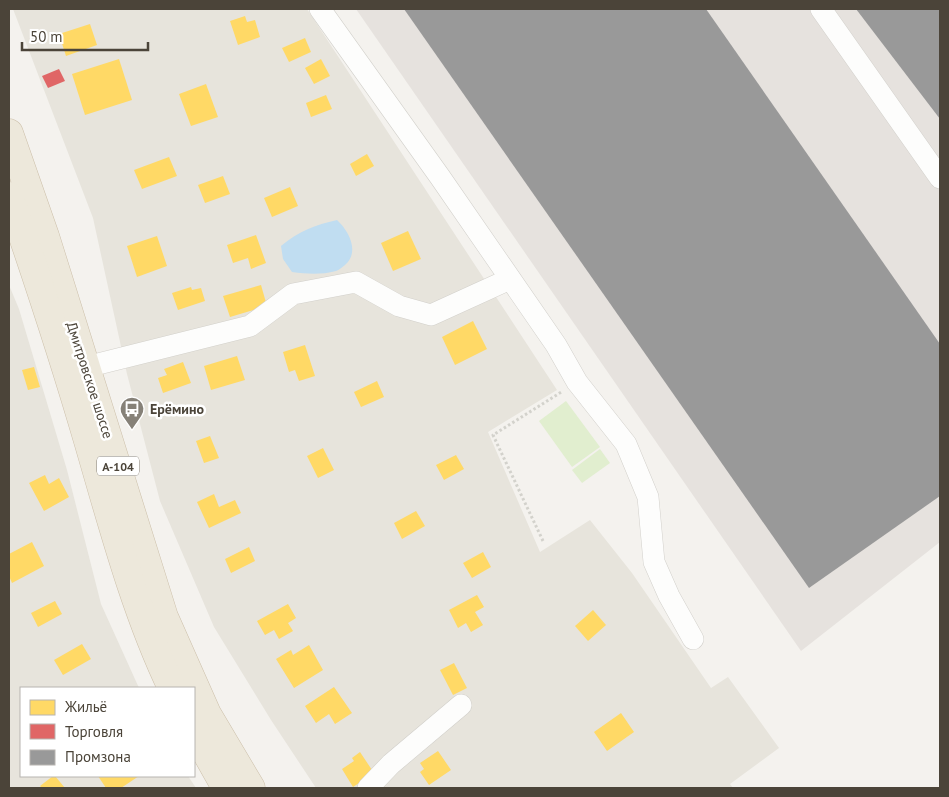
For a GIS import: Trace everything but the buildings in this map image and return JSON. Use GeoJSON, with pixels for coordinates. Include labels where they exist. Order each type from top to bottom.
{"type":"FeatureCollection","features":[{"type":"Feature","properties":{"kind":"highway","name":"Дмитровское шоссе"},"geometry":{"type":"LineString","coordinates":[[9,132],[45,236],[164,617],[207,714],[251,788]]}},
{"type":"Feature","properties":{"kind":"highway","name":"Дмитровское шоссе"},"geometry":{"type":"LineString","coordinates":[[9,196],[66,369],[143,617],[172,687]]}},
{"type":"Feature","properties":{"kind":"highway"},"geometry":{"type":"LineString","coordinates":[[195,733],[226,788]]}},
{"type":"Feature","properties":{"kind":"lane"},"geometry":{"type":"LineString","coordinates":[[320,9],[556,345],[577,382],[626,444],[648,497],[654,562],[669,596],[693,639]]}},
{"type":"Feature","properties":{"kind":"lane"},"geometry":{"type":"LineString","coordinates":[[821,9],[940,178]]}},
{"type":"Feature","properties":{"kind":"lane"},"geometry":{"type":"LineString","coordinates":[[86,367],[250,326],[294,294],[356,282],[399,306],[431,315],[510,279]]}},
{"type":"Feature","properties":{"kind":"lane"},"geometry":{"type":"LineString","coordinates":[[368,788],[391,764],[461,705]]}},
{"type":"Feature","properties":{"kind":"path"},"geometry":{"type":"LineString","coordinates":[[543,541],[493,435],[577,382]]}},
{"type":"Feature","properties":{"kind":"shaded area"},"geometry":{"type":"Polygon","coordinates":[[[13,9],[307,9],[557,390],[488,432],[540,552],[590,520],[632,573],[711,688],[728,677],[779,748],[730,784],[733,788],[316,788],[271,720],[214,627],[160,501],[127,374],[93,218],[13,9]]]}},
{"type":"Feature","properties":{"kind":"shaded area"},"geometry":{"type":"Polygon","coordinates":[[[356,9],[940,9],[940,542],[801,651],[356,9]]]}},
{"type":"Feature","properties":{"kind":"shaded area"},"geometry":{"type":"Polygon","coordinates":[[[9,285],[19,309],[67,470],[101,604],[139,687],[20,687],[20,777],[189,777],[196,788],[9,788],[9,285]]]}},
{"type":"Feature","properties":{"kind":"green space"},"geometry":{"type":"Polygon","coordinates":[[[566,401],[600,447],[572,467],[539,421],[566,401]]]}},
{"type":"Feature","properties":{"kind":"green space"},"geometry":{"type":"Polygon","coordinates":[[[600,449],[610,463],[582,483],[572,470],[600,449]]]}},
{"type":"Feature","properties":{"kind":"water"},"geometry":{"type":"Polygon","coordinates":[[[337,220],[349,236],[351,242],[352,254],[345,265],[336,271],[325,273],[292,272],[283,259],[281,246],[294,236],[308,229],[337,220]]]}},
{"type":"Feature","properties":{"kind":"place","name":"Ерёмино"},"geometry":{"type":"Point","coordinates":[132,430]}}]}
